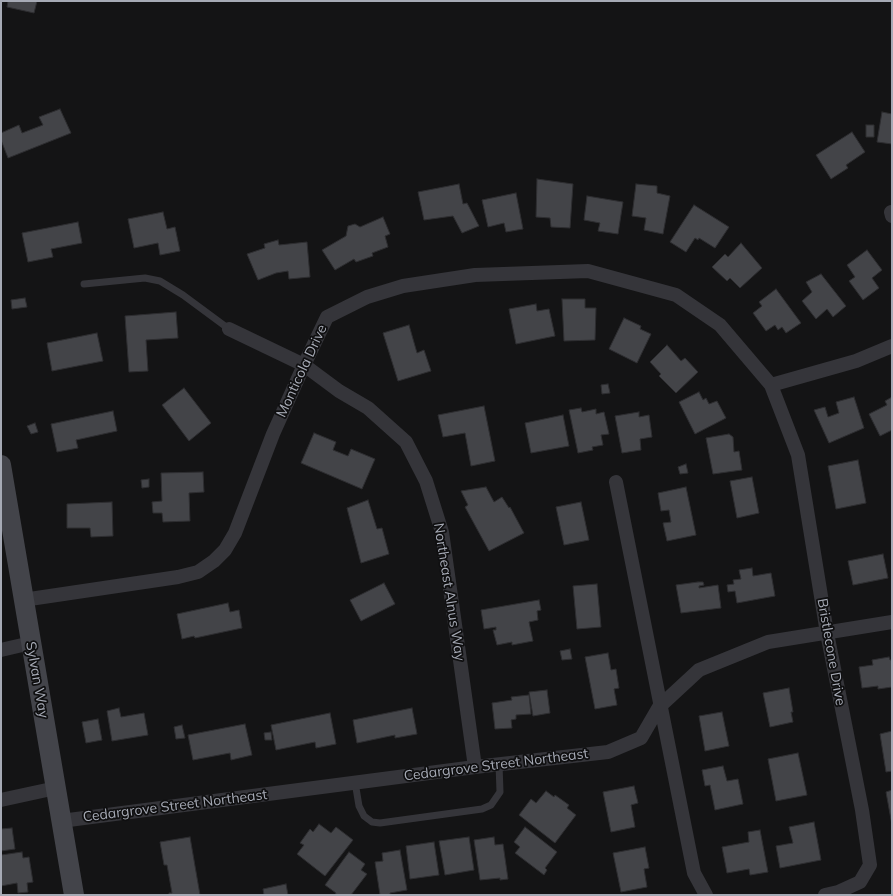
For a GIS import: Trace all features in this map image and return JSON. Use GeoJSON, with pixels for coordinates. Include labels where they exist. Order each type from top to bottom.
{"type":"FeatureCollection","features":[{"type":"Feature","properties":{"kind":"main road","name":"Sylvan Way"},"geometry":{"type":"LineString","coordinates":[[1,465],[74,895]]}},
{"type":"Feature","properties":{"kind":"street","name":"Monticola Drive"},"geometry":{"type":"LineString","coordinates":[[23,600],[178,578],[198,572],[214,561],[225,550],[235,532],[273,434],[304,365],[328,317],[367,297],[403,286],[475,275],[588,272],[676,295],[720,325],[771,385]]}},
{"type":"Feature","properties":{"kind":"street","name":"Northeast Alnus Way"},"geometry":{"type":"LineString","coordinates":[[229,329],[304,365],[339,391],[368,408],[406,442],[426,481],[442,532],[475,767]]}},
{"type":"Feature","properties":{"kind":"street"},"geometry":{"type":"LineString","coordinates":[[771,385],[856,362],[892,346]]}},
{"type":"Feature","properties":{"kind":"street","name":"Bristlecone Drive"},"geometry":{"type":"LineString","coordinates":[[771,385],[798,455],[827,633],[860,803],[870,864],[860,882],[838,892],[825,895]]}},
{"type":"Feature","properties":{"kind":"street"},"geometry":{"type":"LineString","coordinates":[[616,482],[659,706],[694,873],[706,895]]}},
{"type":"Feature","properties":{"kind":"street","name":"Cedargrove Street Northeast"},"geometry":{"type":"LineString","coordinates":[[61,821],[355,782],[608,752],[641,738],[659,706],[699,670],[768,642],[892,622]]}},
{"type":"Feature","properties":{"kind":"street"},"geometry":{"type":"LineString","coordinates":[[1,650],[31,643]]}},
{"type":"Feature","properties":{"kind":"street"},"geometry":{"type":"LineString","coordinates":[[1,800],[56,788]]}},
{"type":"Feature","properties":{"kind":"lane"},"geometry":{"type":"LineString","coordinates":[[84,284],[145,278],[160,281],[183,295],[229,329]]}},
{"type":"Feature","properties":{"kind":"lane"},"geometry":{"type":"LineString","coordinates":[[355,782],[359,806],[364,816],[372,822],[380,823],[482,808],[491,805],[500,792],[499,764]]}},
{"type":"Feature","properties":{"kind":"building"},"geometry":{"type":"Polygon","coordinates":[[[8,1],[37,1],[34,13],[7,7],[8,1]]]}},
{"type":"Feature","properties":{"kind":"building"},"geometry":{"type":"Polygon","coordinates":[[[60,109],[71,133],[8,158],[1,140],[1,133],[19,125],[22,133],[43,125],[39,117],[60,109]]]}},
{"type":"Feature","properties":{"kind":"building"},"geometry":{"type":"Polygon","coordinates":[[[882,112],[892,114],[892,144],[877,142],[882,112]]]}},
{"type":"Feature","properties":{"kind":"building"},"geometry":{"type":"Polygon","coordinates":[[[866,125],[874,125],[874,137],[866,137],[866,125]]]}},
{"type":"Feature","properties":{"kind":"building"},"geometry":{"type":"Polygon","coordinates":[[[852,132],[865,152],[846,165],[848,168],[831,179],[816,155],[852,132]]]}},
{"type":"Feature","properties":{"kind":"building"},"geometry":{"type":"Polygon","coordinates":[[[537,179],[573,184],[570,228],[551,227],[550,218],[536,217],[537,179]]]}},
{"type":"Feature","properties":{"kind":"building"},"geometry":{"type":"Polygon","coordinates":[[[459,184],[463,204],[467,203],[479,226],[462,233],[453,216],[424,220],[418,192],[459,184]]]}},
{"type":"Feature","properties":{"kind":"building"},"geometry":{"type":"Polygon","coordinates":[[[636,184],[657,186],[657,193],[670,196],[663,234],[644,230],[646,218],[632,216],[636,184]]]}},
{"type":"Feature","properties":{"kind":"building"},"geometry":{"type":"Polygon","coordinates":[[[516,193],[523,229],[506,232],[504,223],[488,227],[482,200],[516,193]]]}},
{"type":"Feature","properties":{"kind":"building"},"geometry":{"type":"Polygon","coordinates":[[[587,196],[623,202],[618,234],[598,231],[600,223],[584,220],[587,196]]]}},
{"type":"Feature","properties":{"kind":"building"},"geometry":{"type":"Polygon","coordinates":[[[694,205],[729,227],[715,248],[699,238],[698,240],[695,238],[686,252],[670,242],[694,205]]]}},
{"type":"Feature","properties":{"kind":"building"},"geometry":{"type":"Polygon","coordinates":[[[163,212],[167,229],[175,227],[180,251],[160,255],[158,243],[134,248],[128,219],[163,212]]]}},
{"type":"Feature","properties":{"kind":"building"},"geometry":{"type":"Polygon","coordinates":[[[383,217],[390,234],[385,236],[388,247],[372,253],[373,256],[356,262],[354,259],[335,270],[322,250],[346,236],[348,226],[355,224],[360,227],[383,217]]]}},
{"type":"Feature","properties":{"kind":"building"},"geometry":{"type":"Polygon","coordinates":[[[78,222],[82,243],[51,249],[53,257],[28,262],[22,233],[78,222]]]}},
{"type":"Feature","properties":{"kind":"building"},"geometry":{"type":"Polygon","coordinates":[[[278,240],[279,245],[307,242],[310,277],[289,279],[288,271],[276,273],[258,280],[247,254],[265,248],[264,244],[278,240]]]}},
{"type":"Feature","properties":{"kind":"building"},"geometry":{"type":"Polygon","coordinates":[[[741,243],[762,268],[740,288],[730,278],[727,281],[712,267],[725,254],[728,257],[741,243]]]}},
{"type":"Feature","properties":{"kind":"building"},"geometry":{"type":"Polygon","coordinates":[[[867,250],[882,270],[872,278],[879,288],[863,300],[849,281],[855,277],[847,265],[867,250]]]}},
{"type":"Feature","properties":{"kind":"building"},"geometry":{"type":"Polygon","coordinates":[[[821,274],[846,306],[833,317],[827,309],[816,319],[802,301],[812,292],[806,282],[821,274]]]}},
{"type":"Feature","properties":{"kind":"building"},"geometry":{"type":"Polygon","coordinates":[[[776,289],[801,323],[786,333],[782,327],[778,330],[775,325],[766,331],[753,313],[762,306],[759,302],[776,289]]]}},
{"type":"Feature","properties":{"kind":"building"},"geometry":{"type":"Polygon","coordinates":[[[25,298],[27,307],[12,309],[11,300],[25,298]]]}},
{"type":"Feature","properties":{"kind":"building"},"geometry":{"type":"Polygon","coordinates":[[[562,299],[585,299],[585,308],[596,308],[595,340],[564,341],[562,299]]]}},
{"type":"Feature","properties":{"kind":"building"},"geometry":{"type":"Polygon","coordinates":[[[536,304],[537,311],[549,309],[555,336],[516,344],[509,309],[536,304]]]}},
{"type":"Feature","properties":{"kind":"building"},"geometry":{"type":"Polygon","coordinates":[[[176,312],[178,338],[146,340],[148,371],[129,372],[125,316],[176,312]]]}},
{"type":"Feature","properties":{"kind":"building"},"geometry":{"type":"Polygon","coordinates":[[[624,318],[641,326],[640,329],[651,334],[637,363],[609,349],[624,318]]]}},
{"type":"Feature","properties":{"kind":"building"},"geometry":{"type":"Polygon","coordinates":[[[409,325],[417,353],[424,350],[431,371],[398,381],[383,333],[409,325]]]}},
{"type":"Feature","properties":{"kind":"building"},"geometry":{"type":"Polygon","coordinates":[[[97,333],[103,361],[52,371],[47,343],[97,333]]]}},
{"type":"Feature","properties":{"kind":"building"},"geometry":{"type":"Polygon","coordinates":[[[667,345],[681,361],[685,358],[698,372],[676,393],[659,376],[661,374],[650,362],[667,345]]]}},
{"type":"Feature","properties":{"kind":"building"},"geometry":{"type":"Polygon","coordinates":[[[608,384],[610,393],[602,394],[601,385],[608,384]]]}},
{"type":"Feature","properties":{"kind":"building"},"geometry":{"type":"Polygon","coordinates":[[[184,388],[211,423],[189,441],[162,405],[184,388]]]}},
{"type":"Feature","properties":{"kind":"building"},"geometry":{"type":"Polygon","coordinates":[[[699,392],[703,400],[706,398],[709,404],[717,401],[726,418],[695,434],[679,402],[699,392]]]}},
{"type":"Feature","properties":{"kind":"building"},"geometry":{"type":"Polygon","coordinates":[[[854,397],[864,428],[829,443],[814,410],[825,407],[828,417],[839,413],[836,402],[854,397]]]}},
{"type":"Feature","properties":{"kind":"building"},"geometry":{"type":"Polygon","coordinates":[[[892,397],[892,430],[880,436],[869,414],[887,405],[885,401],[892,397]]]}},
{"type":"Feature","properties":{"kind":"building"},"geometry":{"type":"Polygon","coordinates":[[[484,406],[495,461],[471,466],[465,433],[443,437],[438,415],[484,406]]]}},
{"type":"Feature","properties":{"kind":"building"},"geometry":{"type":"Polygon","coordinates":[[[581,408],[582,412],[596,409],[596,414],[604,412],[609,434],[601,435],[603,445],[592,447],[593,450],[578,453],[569,410],[581,408]]]}},
{"type":"Feature","properties":{"kind":"building"},"geometry":{"type":"Polygon","coordinates":[[[113,411],[117,431],[76,440],[78,448],[57,452],[51,424],[113,411]]]}},
{"type":"Feature","properties":{"kind":"building"},"geometry":{"type":"Polygon","coordinates":[[[639,412],[639,417],[649,415],[652,437],[640,439],[641,450],[622,453],[615,416],[639,412]]]}},
{"type":"Feature","properties":{"kind":"building"},"geometry":{"type":"Polygon","coordinates":[[[563,415],[569,446],[531,453],[525,423],[563,415]]]}},
{"type":"Feature","properties":{"kind":"building"},"geometry":{"type":"Polygon","coordinates":[[[35,423],[38,432],[31,434],[27,426],[35,423]]]}},
{"type":"Feature","properties":{"kind":"building"},"geometry":{"type":"Polygon","coordinates":[[[314,433],[336,442],[333,450],[348,456],[351,449],[375,459],[362,489],[301,463],[314,433]]]}},
{"type":"Feature","properties":{"kind":"building"},"geometry":{"type":"Polygon","coordinates":[[[729,434],[733,437],[734,452],[739,451],[742,470],[713,474],[706,438],[729,434]]]}},
{"type":"Feature","properties":{"kind":"building"},"geometry":{"type":"Polygon","coordinates":[[[858,460],[866,503],[836,509],[828,466],[858,460]]]}},
{"type":"Feature","properties":{"kind":"building"},"geometry":{"type":"Polygon","coordinates":[[[686,464],[688,473],[680,474],[678,467],[686,464]]]}},
{"type":"Feature","properties":{"kind":"building"},"geometry":{"type":"Polygon","coordinates":[[[203,472],[204,492],[189,493],[190,521],[163,522],[162,513],[153,513],[152,502],[162,501],[161,473],[203,472]]]}},
{"type":"Feature","properties":{"kind":"building"},"geometry":{"type":"Polygon","coordinates":[[[752,477],[759,513],[737,518],[730,481],[752,477]]]}},
{"type":"Feature","properties":{"kind":"building"},"geometry":{"type":"Polygon","coordinates":[[[149,479],[149,487],[142,488],[141,480],[149,479]]]}},
{"type":"Feature","properties":{"kind":"building"},"geometry":{"type":"Polygon","coordinates":[[[486,487],[494,502],[502,497],[509,508],[510,507],[524,533],[489,551],[465,507],[468,505],[461,491],[486,487]]]}},
{"type":"Feature","properties":{"kind":"building"},"geometry":{"type":"Polygon","coordinates":[[[686,487],[696,535],[667,541],[663,523],[671,522],[669,510],[661,511],[658,493],[686,487]]]}},
{"type":"Feature","properties":{"kind":"building"},"geometry":{"type":"Polygon","coordinates":[[[368,500],[377,529],[382,528],[389,554],[361,563],[347,508],[368,500]]]}},
{"type":"Feature","properties":{"kind":"building"},"geometry":{"type":"Polygon","coordinates":[[[112,502],[113,536],[91,537],[90,528],[67,528],[67,504],[112,502]]]}},
{"type":"Feature","properties":{"kind":"building"},"geometry":{"type":"Polygon","coordinates":[[[581,502],[589,540],[564,545],[556,507],[581,502]]]}},
{"type":"Feature","properties":{"kind":"building"},"geometry":{"type":"Polygon","coordinates":[[[883,554],[888,578],[853,585],[848,561],[883,554]]]}},
{"type":"Feature","properties":{"kind":"building"},"geometry":{"type":"Polygon","coordinates":[[[752,568],[753,576],[771,573],[775,596],[737,603],[735,591],[728,592],[727,585],[734,584],[733,580],[741,579],[739,570],[752,568]]]}},
{"type":"Feature","properties":{"kind":"building"},"geometry":{"type":"Polygon","coordinates":[[[703,582],[704,585],[699,586],[699,588],[718,585],[721,608],[681,613],[676,585],[703,582]]]}},
{"type":"Feature","properties":{"kind":"building"},"geometry":{"type":"Polygon","coordinates":[[[384,583],[395,604],[361,621],[350,600],[384,583]]]}},
{"type":"Feature","properties":{"kind":"building"},"geometry":{"type":"Polygon","coordinates":[[[597,584],[601,627],[577,629],[573,586],[597,584]]]}},
{"type":"Feature","properties":{"kind":"building"},"geometry":{"type":"Polygon","coordinates":[[[539,600],[541,610],[537,611],[538,620],[529,622],[533,641],[512,645],[512,642],[497,645],[493,630],[496,630],[496,627],[484,629],[481,610],[539,600]]]}},
{"type":"Feature","properties":{"kind":"building"},"geometry":{"type":"Polygon","coordinates":[[[228,603],[230,612],[239,610],[242,628],[195,638],[194,636],[182,639],[177,614],[228,603]]]}},
{"type":"Feature","properties":{"kind":"building"},"geometry":{"type":"Polygon","coordinates":[[[570,649],[572,659],[562,660],[560,651],[570,649]]]}},
{"type":"Feature","properties":{"kind":"building"},"geometry":{"type":"Polygon","coordinates":[[[608,653],[611,670],[616,669],[619,688],[614,689],[617,705],[595,709],[585,657],[608,653]]]}},
{"type":"Feature","properties":{"kind":"building"},"geometry":{"type":"Polygon","coordinates":[[[889,657],[890,660],[892,660],[892,687],[878,689],[878,686],[862,688],[859,667],[873,665],[872,660],[889,657]]]}},
{"type":"Feature","properties":{"kind":"building"},"geometry":{"type":"Polygon","coordinates":[[[789,688],[793,722],[770,727],[763,693],[789,688]]]}},
{"type":"Feature","properties":{"kind":"building"},"geometry":{"type":"Polygon","coordinates":[[[547,690],[550,713],[533,716],[529,692],[547,690]]]}},
{"type":"Feature","properties":{"kind":"building"},"geometry":{"type":"Polygon","coordinates":[[[529,695],[531,714],[516,715],[516,719],[511,720],[512,728],[495,729],[492,703],[512,700],[511,697],[529,695]]]}},
{"type":"Feature","properties":{"kind":"building"},"geometry":{"type":"Polygon","coordinates":[[[119,708],[121,717],[144,713],[148,735],[112,741],[107,711],[119,708]]]}},
{"type":"Feature","properties":{"kind":"building"},"geometry":{"type":"Polygon","coordinates":[[[412,708],[417,734],[395,738],[395,735],[357,743],[353,720],[412,708]]]}},
{"type":"Feature","properties":{"kind":"building"},"geometry":{"type":"Polygon","coordinates":[[[722,712],[729,746],[705,751],[699,716],[722,712]]]}},
{"type":"Feature","properties":{"kind":"building"},"geometry":{"type":"Polygon","coordinates":[[[330,713],[336,744],[316,748],[315,742],[276,750],[271,725],[330,713]]]}},
{"type":"Feature","properties":{"kind":"building"},"geometry":{"type":"Polygon","coordinates":[[[98,719],[102,740],[86,743],[82,722],[98,719]]]}},
{"type":"Feature","properties":{"kind":"building"},"geometry":{"type":"Polygon","coordinates":[[[245,724],[252,755],[231,760],[230,753],[193,760],[188,735],[245,724]]]}},
{"type":"Feature","properties":{"kind":"building"},"geometry":{"type":"Polygon","coordinates":[[[182,725],[185,738],[176,739],[174,727],[182,725]]]}},
{"type":"Feature","properties":{"kind":"building"},"geometry":{"type":"Polygon","coordinates":[[[892,731],[892,771],[886,772],[880,734],[892,731]]]}},
{"type":"Feature","properties":{"kind":"building"},"geometry":{"type":"Polygon","coordinates":[[[271,732],[272,740],[265,740],[264,733],[271,732]]]}},
{"type":"Feature","properties":{"kind":"building"},"geometry":{"type":"Polygon","coordinates":[[[798,753],[807,795],[776,801],[768,759],[798,753]]]}},
{"type":"Feature","properties":{"kind":"building"},"geometry":{"type":"Polygon","coordinates":[[[723,766],[727,781],[738,779],[743,804],[715,810],[710,785],[705,786],[702,770],[723,766]]]}},
{"type":"Feature","properties":{"kind":"building"},"geometry":{"type":"Polygon","coordinates":[[[634,786],[638,803],[631,805],[635,827],[611,832],[603,792],[634,786]]]}},
{"type":"Feature","properties":{"kind":"building"},"geometry":{"type":"Polygon","coordinates":[[[892,790],[892,825],[886,792],[892,790]]]}},
{"type":"Feature","properties":{"kind":"building"},"geometry":{"type":"Polygon","coordinates":[[[546,791],[554,797],[555,795],[569,805],[567,808],[576,815],[555,843],[519,815],[531,799],[536,803],[546,791]]]}},
{"type":"Feature","properties":{"kind":"building"},"geometry":{"type":"Polygon","coordinates":[[[814,822],[821,860],[780,868],[776,846],[793,843],[789,827],[814,822]]]}},
{"type":"Feature","properties":{"kind":"building"},"geometry":{"type":"Polygon","coordinates":[[[319,824],[331,833],[336,827],[353,840],[325,876],[297,854],[304,845],[300,843],[310,829],[313,832],[319,824]]]}},
{"type":"Feature","properties":{"kind":"building"},"geometry":{"type":"Polygon","coordinates":[[[525,827],[557,852],[545,868],[547,870],[544,875],[515,853],[520,847],[514,842],[525,827]]]}},
{"type":"Feature","properties":{"kind":"building"},"geometry":{"type":"Polygon","coordinates":[[[12,828],[15,849],[1,851],[1,829],[12,828]]]}},
{"type":"Feature","properties":{"kind":"building"},"geometry":{"type":"Polygon","coordinates":[[[760,830],[768,872],[750,875],[749,869],[727,873],[722,847],[749,842],[748,832],[760,830]]]}},
{"type":"Feature","properties":{"kind":"building"},"geometry":{"type":"Polygon","coordinates":[[[190,837],[200,895],[169,895],[169,893],[172,893],[167,865],[164,865],[160,842],[190,837]]]}},
{"type":"Feature","properties":{"kind":"building"},"geometry":{"type":"Polygon","coordinates":[[[469,837],[474,870],[445,875],[439,841],[469,837]]]}},
{"type":"Feature","properties":{"kind":"building"},"geometry":{"type":"Polygon","coordinates":[[[494,837],[495,845],[503,844],[508,879],[500,880],[500,878],[480,880],[474,840],[494,837]]]}},
{"type":"Feature","properties":{"kind":"building"},"geometry":{"type":"Polygon","coordinates":[[[434,842],[439,875],[410,879],[406,846],[434,842]]]}},
{"type":"Feature","properties":{"kind":"building"},"geometry":{"type":"Polygon","coordinates":[[[645,847],[649,868],[644,869],[647,887],[621,892],[613,853],[645,847]]]}},
{"type":"Feature","properties":{"kind":"building"},"geometry":{"type":"Polygon","coordinates":[[[400,850],[407,890],[390,893],[390,895],[380,895],[375,862],[383,861],[382,853],[400,850]]]}},
{"type":"Feature","properties":{"kind":"building"},"geometry":{"type":"Polygon","coordinates":[[[22,852],[23,858],[29,857],[33,882],[27,883],[28,892],[18,893],[17,883],[1,886],[1,855],[22,852]]]}},
{"type":"Feature","properties":{"kind":"building"},"geometry":{"type":"Polygon","coordinates":[[[349,852],[365,864],[361,870],[367,874],[351,895],[335,895],[336,893],[325,885],[349,852]]]}},
{"type":"Feature","properties":{"kind":"building"},"geometry":{"type":"Polygon","coordinates":[[[286,884],[288,895],[264,895],[263,889],[286,884]]]}}]}
